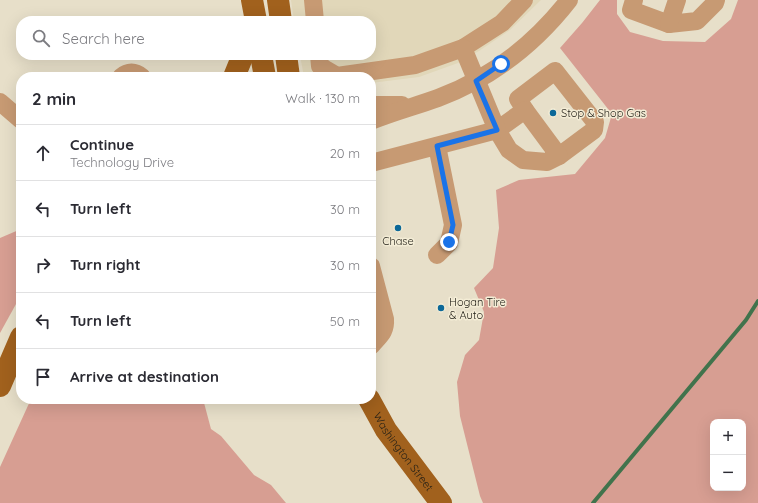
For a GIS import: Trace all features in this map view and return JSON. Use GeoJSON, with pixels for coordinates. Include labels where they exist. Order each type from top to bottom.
{"type":"FeatureCollection","features":[{"type":"Feature","properties":{"kind":"main road"},"geometry":{"type":"LineString","coordinates":[[250,16],[252,0]]}},
{"type":"Feature","properties":{"kind":"main road"},"geometry":{"type":"LineString","coordinates":[[252,0],[255,16]]}},
{"type":"Feature","properties":{"kind":"main road"},"geometry":{"type":"LineString","coordinates":[[278,0],[280,16]]}},
{"type":"Feature","properties":{"kind":"main road"},"geometry":{"type":"LineString","coordinates":[[236,72],[241,60]]}},
{"type":"Feature","properties":{"kind":"main road"},"geometry":{"type":"LineString","coordinates":[[262,60],[264,72]]}},
{"type":"Feature","properties":{"kind":"main road"},"geometry":{"type":"LineString","coordinates":[[287,60],[288,72]]}},
{"type":"Feature","properties":{"kind":"main road"},"geometry":{"type":"LineString","coordinates":[[10,371],[16,352]]}},
{"type":"Feature","properties":{"kind":"main road","name":"Washington Street"},"geometry":{"type":"LineString","coordinates":[[372,404],[386,430],[441,503]]}},
{"type":"Feature","properties":{"kind":"street"},"geometry":{"type":"LineString","coordinates":[[313,0],[315,16]]}},
{"type":"Feature","properties":{"kind":"street"},"geometry":{"type":"LineString","coordinates":[[365,72],[415,65],[463,48],[502,23],[524,0]]}},
{"type":"Feature","properties":{"kind":"street"},"geometry":{"type":"LineString","coordinates":[[376,120],[439,98],[476,81],[520,51],[538,36],[569,0]]}},
{"type":"Feature","properties":{"kind":"street"},"geometry":{"type":"LineString","coordinates":[[634,0],[630,10],[669,24],[697,21],[715,3],[716,0]]}},
{"type":"Feature","properties":{"kind":"street"},"geometry":{"type":"LineString","coordinates":[[669,24],[677,0]]}},
{"type":"Feature","properties":{"kind":"street"},"geometry":{"type":"LineString","coordinates":[[463,48],[497,130],[509,150],[523,160],[547,162],[559,156],[594,130],[595,122],[556,71],[518,99],[559,156]]}},
{"type":"Feature","properties":{"kind":"street"},"geometry":{"type":"LineString","coordinates":[[319,60],[320,66],[330,72]]}},
{"type":"Feature","properties":{"kind":"street"},"geometry":{"type":"LineString","coordinates":[[0,102],[16,116]]}},
{"type":"Feature","properties":{"kind":"street"},"geometry":{"type":"LineString","coordinates":[[376,105],[417,105]]}},
{"type":"Feature","properties":{"kind":"street"},"geometry":{"type":"LineString","coordinates":[[376,162],[497,130],[525,110]]}},
{"type":"Feature","properties":{"kind":"street"},"geometry":{"type":"LineString","coordinates":[[437,146],[453,225],[449,242],[437,255]]}},
{"type":"Feature","properties":{"kind":"street"},"geometry":{"type":"LineString","coordinates":[[376,305],[378,320],[386,327],[376,341]]}},
{"type":"Feature","properties":{"kind":"shaded area"},"geometry":{"type":"Polygon","coordinates":[[[291,0],[541,0],[510,30],[458,63],[419,77],[376,82],[376,72],[303,72],[301,60],[376,60],[376,16],[293,16],[291,0]]]}},
{"type":"Feature","properties":{"kind":"shaded area"},"geometry":{"type":"Polygon","coordinates":[[[600,0],[617,0],[617,14],[630,32],[663,41],[705,42],[731,19],[738,0],[758,0],[758,503],[483,503],[460,416],[457,382],[465,355],[479,340],[484,312],[474,288],[493,268],[499,228],[496,190],[519,180],[575,174],[605,138],[612,114],[560,48],[600,0]]]}},
{"type":"Feature","properties":{"kind":"shaded area"},"geometry":{"type":"Polygon","coordinates":[[[16,231],[16,304],[0,333],[0,238],[16,231]]]}},
{"type":"Feature","properties":{"kind":"shaded area"},"geometry":{"type":"Polygon","coordinates":[[[29,404],[204,404],[211,429],[221,436],[254,475],[271,485],[286,503],[0,503],[0,467],[29,404]]]}},
{"type":"Feature","properties":{"kind":"waterway"},"geometry":{"type":"LineString","coordinates":[[593,503],[746,320],[758,301]]}},
{"type":"Feature","properties":{"kind":"place","name":"Stop & Shop Gas"},"geometry":{"type":"Point","coordinates":[553,113]}},
{"type":"Feature","properties":{"kind":"place","name":"Chase"},"geometry":{"type":"Point","coordinates":[398,228]}},
{"type":"Feature","properties":{"kind":"place","name":"Hogan Tire & Auto"},"geometry":{"type":"Point","coordinates":[441,308]}},
{"type":"Feature","properties":{"kind":"route"},"geometry":{"type":"LineString","coordinates":[[449,242],[453,225],[437,146],[497,130],[476,81],[501,64]]}}]}
